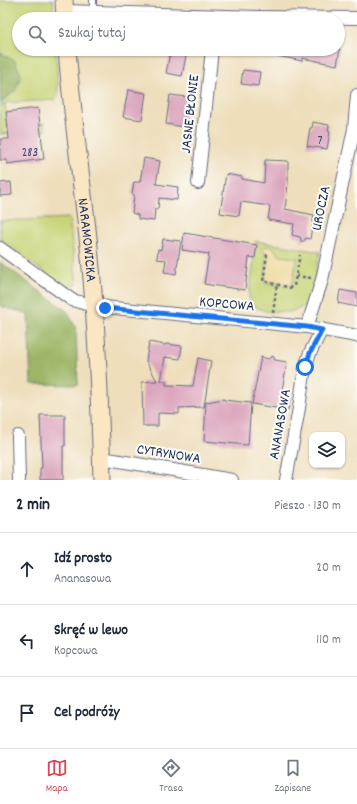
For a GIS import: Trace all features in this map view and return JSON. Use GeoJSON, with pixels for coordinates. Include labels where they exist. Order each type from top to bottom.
{"type":"FeatureCollection","features":[{"type":"Feature","properties":{"kind":"street"},"geometry":{"type":"LineString","coordinates":[[64,10],[93,6],[160,12]]}},
{"type":"Feature","properties":{"kind":"street"},"geometry":{"type":"LineString","coordinates":[[345,18],[357,18]]}},
{"type":"Feature","properties":{"kind":"street","name":"NARAMOWICKA"},"geometry":{"type":"LineString","coordinates":[[68,56],[72,112],[89,247],[94,306],[102,480]]}},
{"type":"Feature","properties":{"kind":"street","name":"JASNE BŁONIE"},"geometry":{"type":"LineString","coordinates":[[198,183],[211,56]]}},
{"type":"Feature","properties":{"kind":"street","name":"UROCZA"},"geometry":{"type":"LineString","coordinates":[[307,327],[322,280],[354,129],[357,95]]}},
{"type":"Feature","properties":{"kind":"street","name":"KOPCOWA"},"geometry":{"type":"LineString","coordinates":[[0,248],[72,300],[94,306],[307,327],[357,336]]}},
{"type":"Feature","properties":{"kind":"street","name":"ANANASOWA"},"geometry":{"type":"LineString","coordinates":[[286,480],[305,367],[310,353],[322,330]]}},
{"type":"Feature","properties":{"kind":"street"},"geometry":{"type":"LineString","coordinates":[[18,436],[19,480]]}},
{"type":"Feature","properties":{"kind":"street","name":"CYTRYNOWA"},"geometry":{"type":"LineString","coordinates":[[102,458],[232,480]]}},
{"type":"Feature","properties":{"kind":"path"},"geometry":{"type":"LineString","coordinates":[[267,254],[263,281],[291,288],[294,286],[300,255]]}},
{"type":"Feature","properties":{"kind":"path"},"geometry":{"type":"LineString","coordinates":[[271,324],[277,284]]}},
{"type":"Feature","properties":{"kind":"green space"},"geometry":{"type":"Polygon","coordinates":[[[0,0],[53,0],[54,12],[12,12],[12,56],[56,56],[58,94],[55,100],[0,103],[15,91],[15,61],[0,53],[0,0]]]}},
{"type":"Feature","properties":{"kind":"green space"},"geometry":{"type":"Polygon","coordinates":[[[0,53],[15,61],[21,76],[15,91],[0,102],[0,53]]]}},
{"type":"Feature","properties":{"kind":"green space"},"geometry":{"type":"Polygon","coordinates":[[[0,105],[5,105],[8,127],[44,123],[45,131],[0,134],[0,105]]]}},
{"type":"Feature","properties":{"kind":"green space"},"geometry":{"type":"Polygon","coordinates":[[[69,218],[77,284],[68,290],[0,239],[0,221],[69,218]]]}},
{"type":"Feature","properties":{"kind":"green space"},"geometry":{"type":"Polygon","coordinates":[[[256,241],[320,252],[310,301],[301,308],[289,312],[265,311],[252,305],[249,297],[256,241]]]}},
{"type":"Feature","properties":{"kind":"green space"},"geometry":{"type":"Polygon","coordinates":[[[0,262],[67,311],[76,328],[78,385],[31,384],[28,314],[0,306],[0,262]]]}},
{"type":"Feature","properties":{"kind":"sand"},"geometry":{"type":"Polygon","coordinates":[[[266,246],[273,248],[280,256],[297,258],[292,286],[265,281],[268,255],[263,252],[263,248],[266,246]]]}},
{"type":"Feature","properties":{"kind":"building"},"geometry":{"type":"Polygon","coordinates":[[[169,56],[186,56],[182,76],[166,73],[169,56]]]}},
{"type":"Feature","properties":{"kind":"building"},"geometry":{"type":"Polygon","coordinates":[[[278,56],[339,56],[337,65],[302,58],[302,61],[278,56]]]}},
{"type":"Feature","properties":{"kind":"building"},"geometry":{"type":"Polygon","coordinates":[[[243,70],[260,72],[258,86],[241,84],[243,70]]]}},
{"type":"Feature","properties":{"kind":"building"},"geometry":{"type":"Polygon","coordinates":[[[128,90],[146,93],[142,120],[123,117],[128,90]]]}},
{"type":"Feature","properties":{"kind":"building"},"geometry":{"type":"Polygon","coordinates":[[[170,95],[187,97],[183,127],[166,124],[170,95]]]}},
{"type":"Feature","properties":{"kind":"building"},"geometry":{"type":"Polygon","coordinates":[[[38,108],[44,159],[7,164],[7,160],[0,160],[0,139],[9,139],[6,112],[38,108]]]}},
{"type":"Feature","properties":{"kind":"building"},"geometry":{"type":"Polygon","coordinates":[[[313,122],[329,125],[328,131],[330,132],[327,149],[307,146],[310,128],[312,128],[313,122]]]}},
{"type":"Feature","properties":{"kind":"building"},"geometry":{"type":"Polygon","coordinates":[[[144,158],[160,161],[156,184],[178,187],[177,200],[159,198],[158,209],[155,209],[154,221],[138,219],[138,215],[132,213],[134,195],[132,194],[134,182],[140,182],[144,158]]]}},
{"type":"Feature","properties":{"kind":"building"},"geometry":{"type":"Polygon","coordinates":[[[265,160],[288,161],[288,184],[285,209],[314,215],[310,239],[306,238],[302,243],[300,237],[292,235],[294,224],[268,220],[270,206],[241,202],[239,216],[220,213],[226,174],[264,183],[265,160]]]}},
{"type":"Feature","properties":{"kind":"building"},"geometry":{"type":"Polygon","coordinates":[[[11,182],[12,195],[0,196],[0,183],[11,182]]]}},
{"type":"Feature","properties":{"kind":"building"},"geometry":{"type":"Polygon","coordinates":[[[184,233],[257,245],[255,258],[249,257],[245,290],[204,284],[209,254],[182,250],[184,233]]]}},
{"type":"Feature","properties":{"kind":"building"},"geometry":{"type":"Polygon","coordinates":[[[163,239],[181,241],[176,274],[164,272],[166,260],[157,259],[158,249],[161,250],[163,239]]]}},
{"type":"Feature","properties":{"kind":"building"},"geometry":{"type":"Polygon","coordinates":[[[340,290],[357,293],[357,307],[338,303],[340,290]]]}},
{"type":"Feature","properties":{"kind":"building"},"geometry":{"type":"Polygon","coordinates":[[[149,342],[182,346],[180,359],[165,357],[161,381],[166,381],[166,385],[193,386],[198,358],[211,361],[204,407],[179,408],[179,414],[158,413],[158,426],[143,426],[142,382],[157,381],[146,361],[149,342]]]}},
{"type":"Feature","properties":{"kind":"building"},"geometry":{"type":"Polygon","coordinates":[[[273,356],[275,360],[287,362],[281,397],[290,399],[288,410],[252,404],[261,357],[268,359],[273,356]]]}},
{"type":"Feature","properties":{"kind":"building"},"geometry":{"type":"Polygon","coordinates":[[[224,399],[251,403],[248,445],[204,441],[206,402],[224,399]]]}},
{"type":"Feature","properties":{"kind":"building"},"geometry":{"type":"Polygon","coordinates":[[[40,415],[65,415],[63,480],[40,480],[40,468],[42,468],[40,415]]]}},
{"type":"Feature","properties":{"kind":"route"},"geometry":{"type":"LineString","coordinates":[[105,308],[307,327],[322,330],[310,353],[305,367]]}}]}
